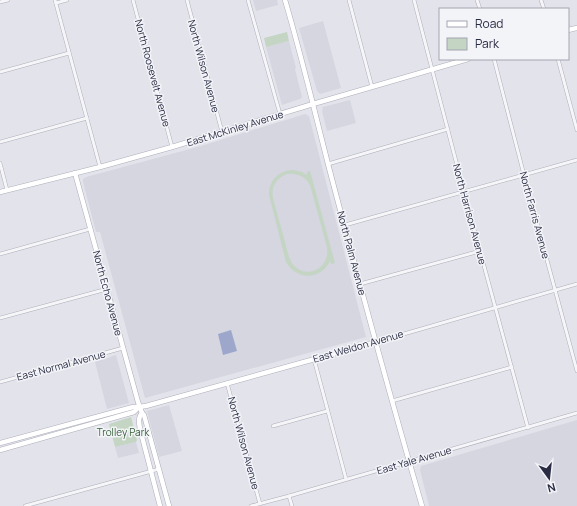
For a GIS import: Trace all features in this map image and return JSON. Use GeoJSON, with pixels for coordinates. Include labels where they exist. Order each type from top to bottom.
{"type":"FeatureCollection","features":[{"type":"Feature","properties":{"kind":"main road","name":"North Palm Avenue"},"geometry":{"type":"LineString","coordinates":[[285,0],[360,284],[422,506]]}},
{"type":"Feature","properties":{"kind":"main road","name":"East McKinley Avenue"},"geometry":{"type":"LineString","coordinates":[[0,192],[172,147],[465,60]]}},
{"type":"Feature","properties":{"kind":"main road","name":"North Echo Avenue"},"geometry":{"type":"LineString","coordinates":[[75,173],[139,407],[144,415],[169,506]]}},
{"type":"Feature","properties":{"kind":"main road","name":"East Weldon Avenue"},"geometry":{"type":"LineString","coordinates":[[0,443],[133,407],[139,407],[376,342]]}},
{"type":"Feature","properties":{"kind":"main road","name":"East Weldon Avenue"},"geometry":{"type":"LineString","coordinates":[[0,450],[134,412],[139,407]]}},
{"type":"Feature","properties":{"kind":"main road"},"geometry":{"type":"LineString","coordinates":[[142,413],[139,416],[139,423],[160,506]]}},
{"type":"Feature","properties":{"kind":"main road"},"geometry":{"type":"LineString","coordinates":[[71,424],[73,430]]}},
{"type":"Feature","properties":{"kind":"main road"},"geometry":{"type":"LineString","coordinates":[[26,436],[28,442]]}},
{"type":"Feature","properties":{"kind":"street"},"geometry":{"type":"LineString","coordinates":[[0,2],[8,0]]}},
{"type":"Feature","properties":{"kind":"street"},"geometry":{"type":"LineString","coordinates":[[67,0],[56,2],[100,167]]}},
{"type":"Feature","properties":{"kind":"street","name":"North Roosevelt Avenue"},"geometry":{"type":"LineString","coordinates":[[133,0],[172,147]]}},
{"type":"Feature","properties":{"kind":"street","name":"North Wilson Avenue"},"geometry":{"type":"LineString","coordinates":[[186,0],[222,132]]}},
{"type":"Feature","properties":{"kind":"street"},"geometry":{"type":"LineString","coordinates":[[248,0],[280,114]]}},
{"type":"Feature","properties":{"kind":"street"},"geometry":{"type":"LineString","coordinates":[[349,0],[372,87]]}},
{"type":"Feature","properties":{"kind":"street","name":"North Harrison Avenue"},"geometry":{"type":"LineString","coordinates":[[414,0],[528,428]]}},
{"type":"Feature","properties":{"kind":"street"},"geometry":{"type":"LineString","coordinates":[[0,72],[69,53]]}},
{"type":"Feature","properties":{"kind":"street","name":"North Farris Avenue"},"geometry":{"type":"LineString","coordinates":[[494,60],[577,371]]}},
{"type":"Feature","properties":{"kind":"street"},"geometry":{"type":"LineString","coordinates":[[558,60],[577,130]]}},
{"type":"Feature","properties":{"kind":"street"},"geometry":{"type":"LineString","coordinates":[[0,142],[87,118]]}},
{"type":"Feature","properties":{"kind":"street"},"geometry":{"type":"LineString","coordinates":[[328,164],[448,129]]}},
{"type":"Feature","properties":{"kind":"street"},"geometry":{"type":"LineString","coordinates":[[345,225],[577,160]]}},
{"type":"Feature","properties":{"kind":"street"},"geometry":{"type":"LineString","coordinates":[[0,163],[7,190]]}},
{"type":"Feature","properties":{"kind":"street"},"geometry":{"type":"LineString","coordinates":[[0,254],[90,229]]}},
{"type":"Feature","properties":{"kind":"street"},"geometry":{"type":"LineString","coordinates":[[360,284],[480,251]]}},
{"type":"Feature","properties":{"kind":"street","name":"East Weldon Avenue"},"geometry":{"type":"LineString","coordinates":[[376,342],[577,284]]}},
{"type":"Feature","properties":{"kind":"street"},"geometry":{"type":"LineString","coordinates":[[0,318],[107,289]]}},
{"type":"Feature","properties":{"kind":"street","name":"East Normal Avenue"},"geometry":{"type":"LineString","coordinates":[[0,382],[123,348]]}},
{"type":"Feature","properties":{"kind":"street"},"geometry":{"type":"LineString","coordinates":[[314,359],[346,479]]}},
{"type":"Feature","properties":{"kind":"street"},"geometry":{"type":"LineString","coordinates":[[392,401],[512,367]]}},
{"type":"Feature","properties":{"kind":"street","name":"North Wilson Avenue"},"geometry":{"type":"LineString","coordinates":[[227,383],[260,504]]}},
{"type":"Feature","properties":{"kind":"street"},"geometry":{"type":"LineString","coordinates":[[273,426],[327,411]]}},
{"type":"Feature","properties":{"kind":"street","name":"East Yale Avenue"},"geometry":{"type":"LineString","coordinates":[[251,506],[577,414]]}},
{"type":"Feature","properties":{"kind":"street"},"geometry":{"type":"LineString","coordinates":[[25,506],[159,469]]}},
{"type":"Feature","properties":{"kind":"street"},"geometry":{"type":"LineString","coordinates":[[289,496],[292,506]]}},
{"type":"Feature","properties":{"kind":"shaded area"},"geometry":{"type":"Polygon","coordinates":[[[253,0],[277,0],[278,5],[256,11],[253,0]]]}},
{"type":"Feature","properties":{"kind":"shaded area"},"geometry":{"type":"Polygon","coordinates":[[[323,21],[341,88],[320,94],[317,91],[299,28],[323,21]]]}},
{"type":"Feature","properties":{"kind":"shaded area"},"geometry":{"type":"Polygon","coordinates":[[[289,41],[302,97],[282,105],[266,47],[289,41]]]}},
{"type":"Feature","properties":{"kind":"shaded area"},"geometry":{"type":"Polygon","coordinates":[[[350,100],[356,123],[327,131],[322,111],[323,107],[350,100]]]}},
{"type":"Feature","properties":{"kind":"shaded area"},"geometry":{"type":"Polygon","coordinates":[[[305,114],[309,116],[366,337],[145,398],[100,232],[96,232],[83,179],[201,146],[305,114]]]}},
{"type":"Feature","properties":{"kind":"shaded area"},"geometry":{"type":"Polygon","coordinates":[[[116,355],[129,403],[107,409],[95,362],[116,355]]]}},
{"type":"Feature","properties":{"kind":"shaded area"},"geometry":{"type":"Polygon","coordinates":[[[169,405],[182,451],[159,457],[147,411],[169,405]]]}},
{"type":"Feature","properties":{"kind":"shaded area"},"geometry":{"type":"Polygon","coordinates":[[[577,420],[577,506],[429,506],[420,470],[421,466],[577,420]]]}},
{"type":"Feature","properties":{"kind":"shaded area"},"geometry":{"type":"Polygon","coordinates":[[[136,442],[139,453],[118,458],[115,447],[136,442]]]}},
{"type":"Feature","properties":{"kind":"green space"},"geometry":{"type":"Polygon","coordinates":[[[287,32],[289,41],[266,47],[264,38],[287,32]]]}},
{"type":"Feature","properties":{"kind":"green space"},"geometry":{"type":"Polygon","coordinates":[[[289,170],[302,172],[307,175],[307,172],[310,171],[335,263],[331,264],[330,261],[321,272],[315,275],[309,276],[296,273],[286,262],[269,195],[269,190],[273,180],[279,174],[289,170]],[[287,174],[277,180],[273,190],[273,198],[289,257],[293,265],[299,270],[306,272],[313,271],[324,263],[327,256],[327,247],[310,185],[303,177],[287,174]]]}},
{"type":"Feature","properties":{"kind":"green space","name":"Trolley Park"},"geometry":{"type":"Polygon","coordinates":[[[131,417],[137,440],[136,442],[115,447],[109,424],[131,417]]]}},
{"type":"Feature","properties":{"kind":"water"},"geometry":{"type":"Polygon","coordinates":[[[231,330],[237,351],[223,355],[218,334],[231,330]]]}}]}
